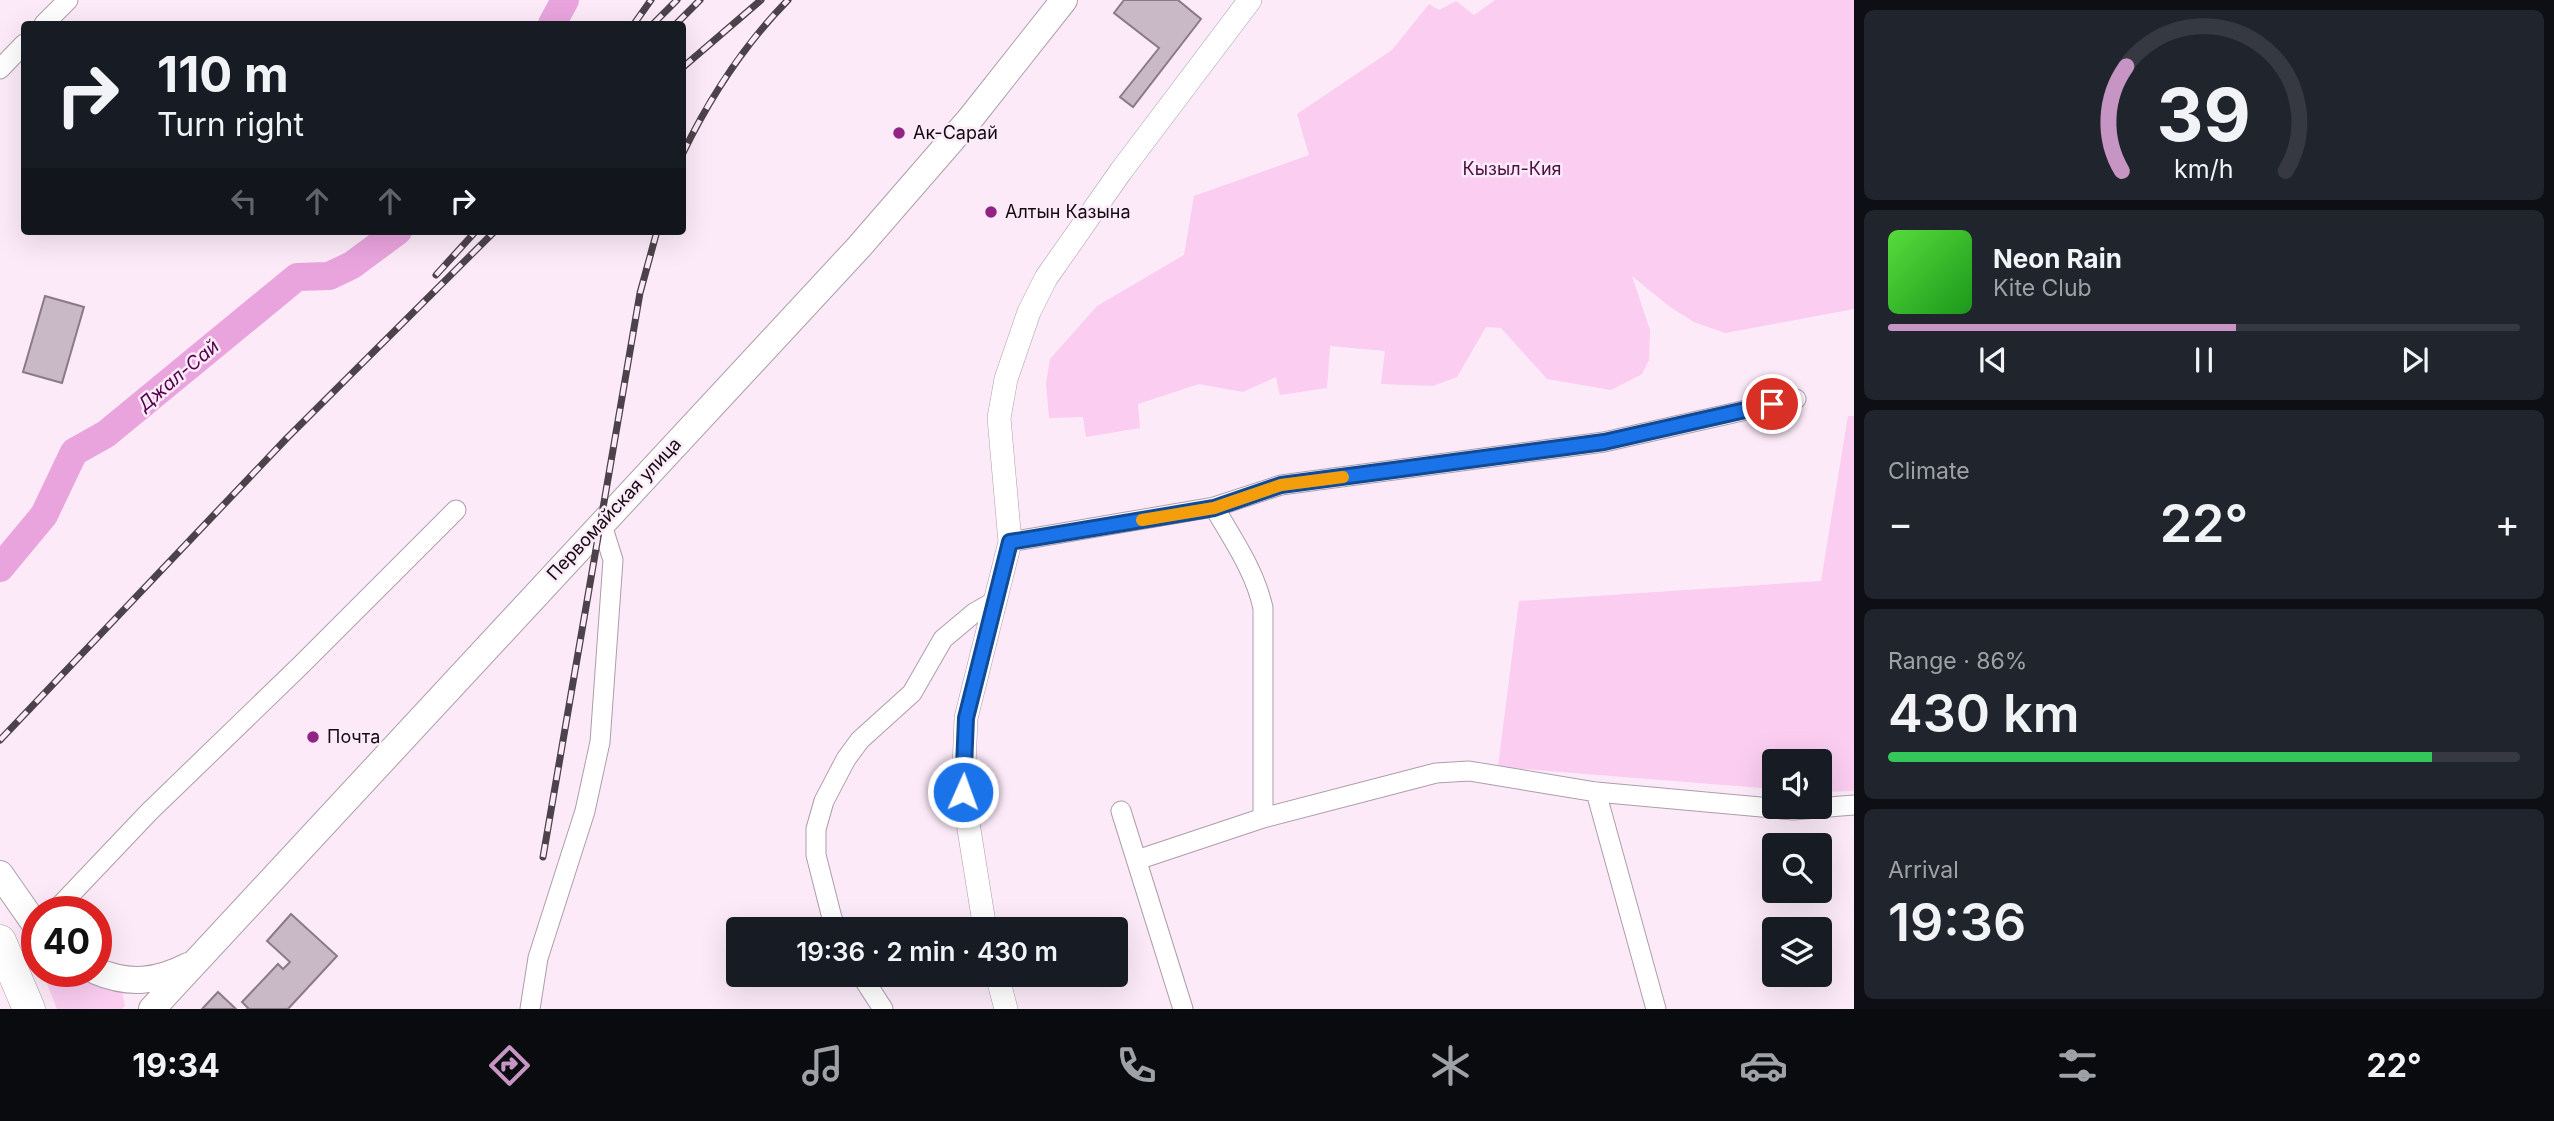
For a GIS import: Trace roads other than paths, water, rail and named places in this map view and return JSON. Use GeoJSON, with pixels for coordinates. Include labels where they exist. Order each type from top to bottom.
{"type":"FeatureCollection","features":[{"type":"Feature","properties":{"kind":"highway"},"geometry":{"type":"LineString","coordinates":[[0,926],[3,955],[29,1009]]}},
{"type":"Feature","properties":{"kind":"main road","name":"Первомайская улица"},"geometry":{"type":"LineString","coordinates":[[152,1009],[859,247],[970,119],[1064,0]]}},
{"type":"Feature","properties":{"kind":"main road"},"geometry":{"type":"LineString","coordinates":[[0,874],[21,904]]}},
{"type":"Feature","properties":{"kind":"main road"},"geometry":{"type":"LineString","coordinates":[[112,976],[127,981],[149,980],[170,975],[193,964]]}},
{"type":"Feature","properties":{"kind":"street"},"geometry":{"type":"LineString","coordinates":[[47,21],[68,0]]}},
{"type":"Feature","properties":{"kind":"street"},"geometry":{"type":"LineString","coordinates":[[983,917],[963,792],[966,718],[1010,542],[999,418],[1006,379],[1029,312],[1046,278],[1121,171],[1250,0]]}},
{"type":"Feature","properties":{"kind":"street"},"geometry":{"type":"LineString","coordinates":[[0,68],[21,47]]}},
{"type":"Feature","properties":{"kind":"street"},"geometry":{"type":"LineString","coordinates":[[1010,542],[1214,508],[1281,485],[1604,442],[1796,399]]}},
{"type":"Feature","properties":{"kind":"street"},"geometry":{"type":"LineString","coordinates":[[1214,508],[1254,577],[1263,608],[1263,818]]}},
{"type":"Feature","properties":{"kind":"street"},"geometry":{"type":"LineString","coordinates":[[69,896],[149,812],[456,510]]}},
{"type":"Feature","properties":{"kind":"street"},"geometry":{"type":"LineString","coordinates":[[530,1009],[538,958],[585,811],[600,742],[612,560],[601,522]]}},
{"type":"Feature","properties":{"kind":"street"},"geometry":{"type":"LineString","coordinates":[[832,917],[816,855],[816,829],[824,802],[846,759],[860,740],[912,693],[943,639],[974,613],[993,602]]}},
{"type":"Feature","properties":{"kind":"street"},"geometry":{"type":"LineString","coordinates":[[1137,860],[1263,818],[1436,773],[1469,771],[1596,793],[1793,810],[1854,805]]}},
{"type":"Feature","properties":{"kind":"street"},"geometry":{"type":"LineString","coordinates":[[1596,793],[1656,1009]]}},
{"type":"Feature","properties":{"kind":"street"},"geometry":{"type":"LineString","coordinates":[[1121,811],[1183,1009]]}},
{"type":"Feature","properties":{"kind":"street"},"geometry":{"type":"LineString","coordinates":[[869,987],[883,1009]]}},
{"type":"Feature","properties":{"kind":"street"},"geometry":{"type":"LineString","coordinates":[[1000,987],[1006,1009]]}},
{"type":"Feature","properties":{"kind":"waterway","name":"Джал-Сай"},"geometry":{"type":"LineString","coordinates":[[554,21],[565,0]]}},
{"type":"Feature","properties":{"kind":"waterway","name":"Джал-Сай"},"geometry":{"type":"LineString","coordinates":[[0,568],[44,515],[74,452],[106,434],[297,277],[329,276],[352,265],[393,235]]}},
{"type":"Feature","properties":{"kind":"railway"},"geometry":{"type":"LineString","coordinates":[[636,21],[651,0]]}},
{"type":"Feature","properties":{"kind":"railway"},"geometry":{"type":"LineString","coordinates":[[656,21],[677,0]]}},
{"type":"Feature","properties":{"kind":"railway"},"geometry":{"type":"LineString","coordinates":[[679,21],[700,0]]}},
{"type":"Feature","properties":{"kind":"railway"},"geometry":{"type":"LineString","coordinates":[[686,65],[761,0]]}},
{"type":"Feature","properties":{"kind":"railway"},"geometry":{"type":"LineString","coordinates":[[686,147],[729,73],[756,35],[788,0]]}},
{"type":"Feature","properties":{"kind":"railway"},"geometry":{"type":"LineString","coordinates":[[436,275],[472,235]]}},
{"type":"Feature","properties":{"kind":"railway"},"geometry":{"type":"LineString","coordinates":[[0,740],[287,438],[491,235]]}},
{"type":"Feature","properties":{"kind":"railway"},"geometry":{"type":"LineString","coordinates":[[543,857],[640,293],[656,235]]}},
{"type":"Feature","properties":{"kind":"place","name":"Ак-Сарай"},"geometry":{"type":"Point","coordinates":[899,133]}},
{"type":"Feature","properties":{"kind":"place","name":"Алтын Казына"},"geometry":{"type":"Point","coordinates":[991,212]}},
{"type":"Feature","properties":{"kind":"place","name":"Почта"},"geometry":{"type":"Point","coordinates":[313,737]}},
{"type":"Feature","properties":{"kind":"park label","name":"Кызыл-Кия"},"geometry":{"type":"Point","coordinates":[1512,169]}}]}
